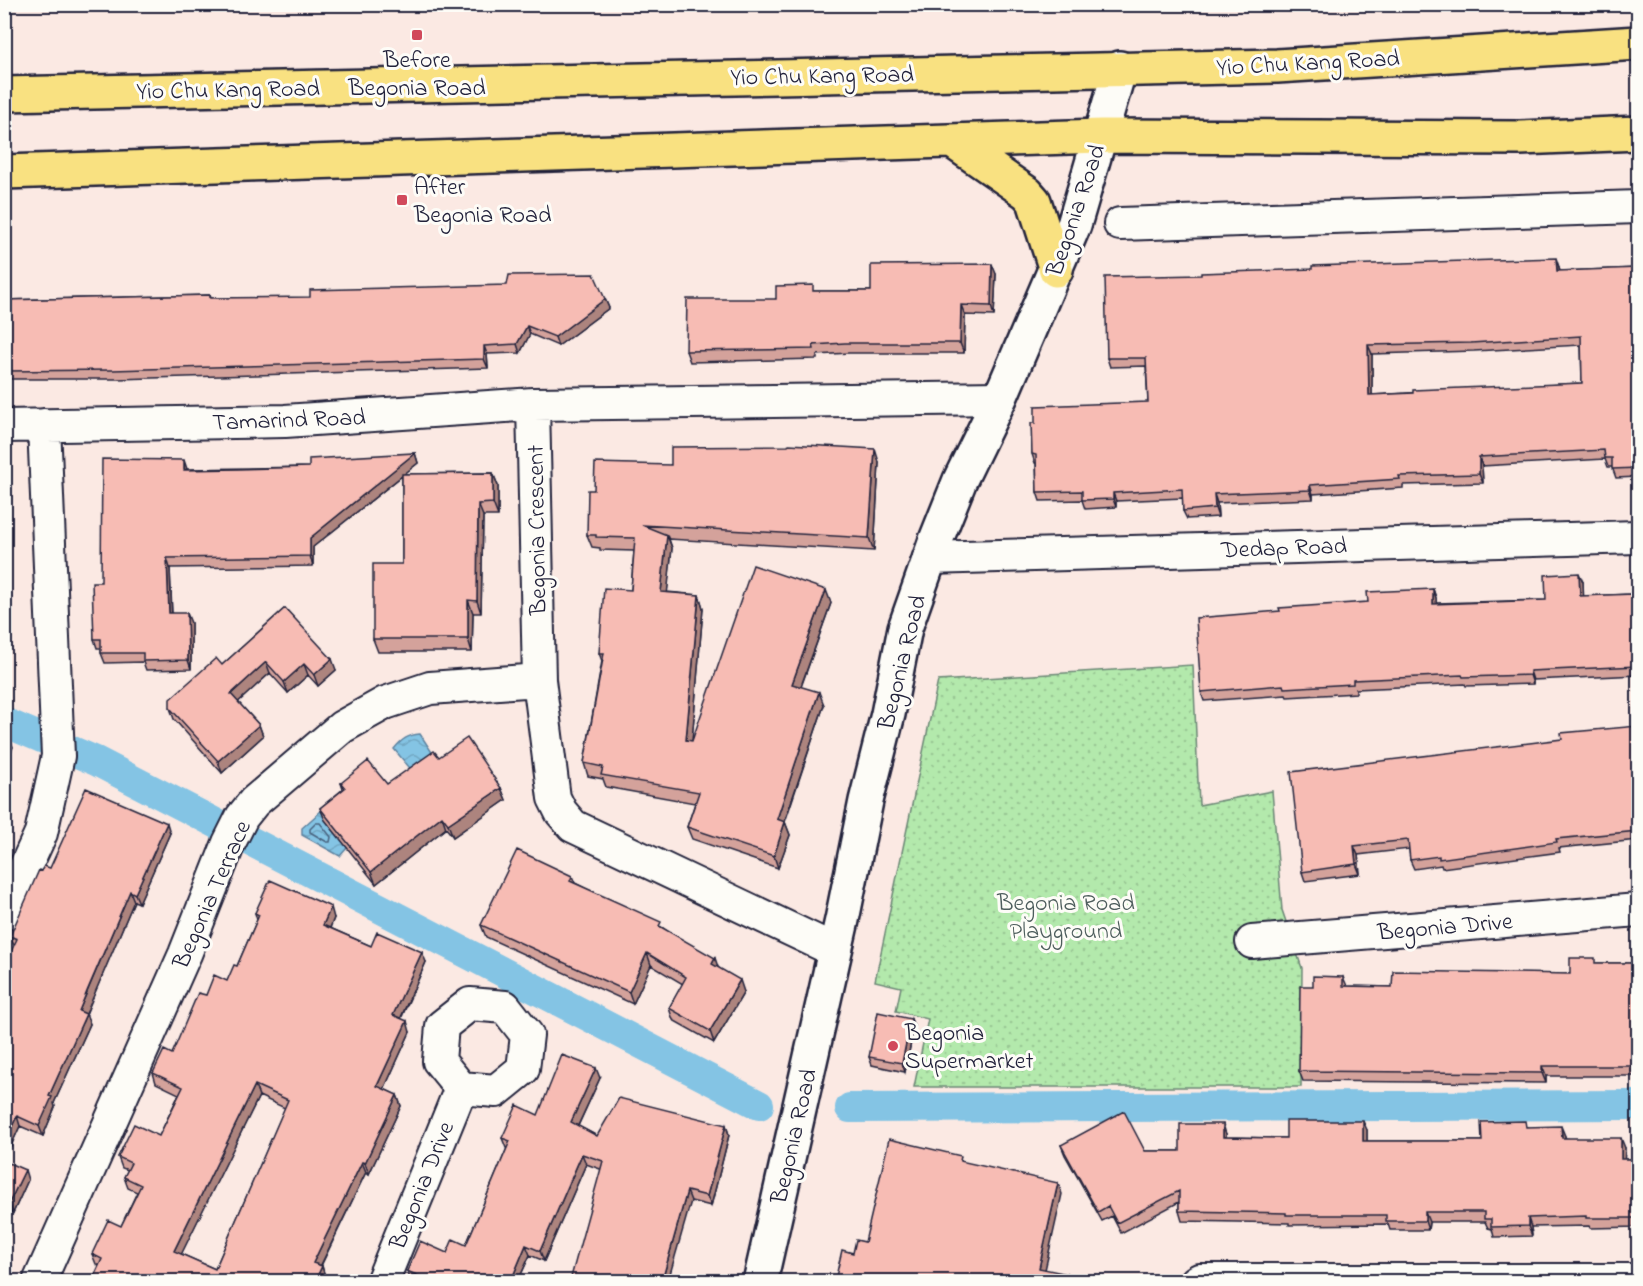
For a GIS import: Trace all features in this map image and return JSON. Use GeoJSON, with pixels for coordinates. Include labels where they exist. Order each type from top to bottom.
{"type":"FeatureCollection","features":[{"type":"Feature","properties":{"kind":"main road","name":"Yio Chu Kang Road"},"geometry":{"type":"LineString","coordinates":[[4,94],[1276,66],[1638,43]]}},
{"type":"Feature","properties":{"kind":"main road"},"geometry":{"type":"LineString","coordinates":[[4,172],[1101,136],[1520,138],[1638,133]]}},
{"type":"Feature","properties":{"kind":"main road"},"geometry":{"type":"LineString","coordinates":[[951,141],[1027,193],[1034,201],[1056,270]]}},
{"type":"Feature","properties":{"kind":"street","name":"Begonia Road"},"geometry":{"type":"LineString","coordinates":[[760,1281],[866,801],[888,714],[905,628],[929,558],[960,480],[1000,399],[1074,225],[1120,68]]}},
{"type":"Feature","properties":{"kind":"street"},"geometry":{"type":"LineString","coordinates":[[1120,224],[1638,207]]}},
{"type":"Feature","properties":{"kind":"street"},"geometry":{"type":"LineString","coordinates":[[533,404],[1000,399]]}},
{"type":"Feature","properties":{"kind":"street","name":"Tamarind Road"},"geometry":{"type":"LineString","coordinates":[[4,426],[285,421],[533,404]]}},
{"type":"Feature","properties":{"kind":"street","name":"Begonia Crescent"},"geometry":{"type":"LineString","coordinates":[[533,404],[539,680],[554,798],[561,812],[573,826],[834,950]]}},
{"type":"Feature","properties":{"kind":"street"},"geometry":{"type":"LineString","coordinates":[[8,898],[41,833],[58,756],[44,425]]}},
{"type":"Feature","properties":{"kind":"street","name":"Dedap Road"},"geometry":{"type":"LineString","coordinates":[[929,558],[1638,537]]}},
{"type":"Feature","properties":{"kind":"street","name":"Begonia Terrace"},"geometry":{"type":"LineString","coordinates":[[39,1281],[185,954],[235,830],[254,802],[342,727],[385,703],[430,688],[539,680]]}},
{"type":"Feature","properties":{"kind":"street","name":"Begonia Drive"},"geometry":{"type":"LineString","coordinates":[[1252,942],[1638,910]]}},
{"type":"Feature","properties":{"kind":"street","name":"Begonia Drive"},"geometry":{"type":"LineString","coordinates":[[382,1281],[461,1088]]}},
{"type":"Feature","properties":{"kind":"street"},"geometry":{"type":"LineString","coordinates":[[1196,1281],[1638,1281]]}},
{"type":"Feature","properties":{"kind":"green space","name":"Begonia Road Playground"},"geometry":{"type":"Polygon","coordinates":[[[1193,665],[1199,805],[1272,791],[1282,910],[1302,968],[1301,1087],[914,1087],[928,1019],[896,1011],[901,987],[875,981],[938,681],[1193,665]]]}},
{"type":"Feature","properties":{"kind":"water"},"geometry":{"type":"Polygon","coordinates":[[[420,734],[439,763],[419,779],[394,749],[406,738],[420,734]]]}},
{"type":"Feature","properties":{"kind":"water"},"geometry":{"type":"Polygon","coordinates":[[[340,794],[347,848],[340,856],[302,835],[302,828],[340,794]]]}},
{"type":"Feature","properties":{"kind":"building"},"geometry":{"type":"Polygon","coordinates":[[[1556,258],[1557,271],[1638,268],[1638,468],[1612,469],[1612,458],[1605,458],[1604,450],[1479,457],[1479,474],[1399,476],[1400,479],[1310,485],[1310,490],[1214,494],[1215,508],[1183,511],[1182,489],[1113,493],[1113,499],[1082,500],[1082,491],[1037,492],[1036,455],[1032,454],[1031,423],[1035,423],[1035,406],[1148,402],[1146,358],[1107,358],[1105,277],[1201,275],[1201,273],[1312,269],[1312,266],[1556,258]],[[1581,336],[1471,343],[1368,345],[1369,395],[1413,393],[1413,390],[1582,383],[1581,336]]]}},
{"type":"Feature","properties":{"kind":"building"},"geometry":{"type":"Polygon","coordinates":[[[992,264],[991,306],[961,305],[960,343],[845,343],[813,345],[814,349],[686,351],[687,299],[776,299],[776,286],[813,285],[813,291],[871,291],[871,265],[992,264]]]}},
{"type":"Feature","properties":{"kind":"building"},"geometry":{"type":"Polygon","coordinates":[[[594,274],[605,299],[555,337],[527,326],[517,344],[484,346],[484,359],[4,371],[4,300],[210,295],[210,298],[310,297],[310,290],[507,285],[509,275],[594,274]]]}},
{"type":"Feature","properties":{"kind":"building"},"geometry":{"type":"Polygon","coordinates":[[[789,444],[875,449],[869,538],[642,525],[667,535],[661,592],[699,595],[686,740],[692,741],[753,565],[826,590],[792,684],[819,692],[777,819],[785,822],[774,856],[687,827],[699,792],[601,775],[603,767],[584,763],[604,653],[599,653],[604,588],[631,590],[635,538],[587,535],[588,490],[594,490],[595,463],[671,465],[671,447],[788,446],[789,444]]]}},
{"type":"Feature","properties":{"kind":"building"},"geometry":{"type":"Polygon","coordinates":[[[415,453],[310,538],[310,556],[167,558],[169,613],[187,613],[188,660],[143,661],[143,653],[101,653],[101,639],[94,639],[92,582],[101,582],[102,459],[184,460],[184,470],[239,469],[309,467],[309,459],[415,453]]]}},
{"type":"Feature","properties":{"kind":"building"},"geometry":{"type":"Polygon","coordinates":[[[493,473],[493,503],[478,504],[477,601],[468,600],[468,639],[373,639],[373,564],[402,564],[402,474],[493,473]]]}},
{"type":"Feature","properties":{"kind":"building"},"geometry":{"type":"Polygon","coordinates":[[[1579,573],[1580,596],[1633,594],[1633,589],[1638,589],[1638,666],[1530,671],[1530,675],[1463,677],[1462,675],[1353,680],[1353,684],[1284,688],[1283,685],[1201,692],[1196,618],[1280,611],[1279,608],[1368,602],[1367,592],[1433,589],[1433,604],[1546,600],[1545,575],[1579,573]]]}},
{"type":"Feature","properties":{"kind":"building"},"geometry":{"type":"Polygon","coordinates":[[[285,608],[332,659],[314,675],[304,664],[284,682],[266,662],[231,694],[259,725],[218,761],[170,708],[170,699],[216,658],[222,665],[285,608]]]}},
{"type":"Feature","properties":{"kind":"building"},"geometry":{"type":"Polygon","coordinates":[[[1638,726],[1638,831],[1556,839],[1557,842],[1439,859],[1439,856],[1410,860],[1408,840],[1354,846],[1356,864],[1302,872],[1291,772],[1562,739],[1561,733],[1638,726]]]}},
{"type":"Feature","properties":{"kind":"building"},"geometry":{"type":"Polygon","coordinates":[[[467,738],[501,788],[448,824],[442,816],[371,872],[320,808],[345,788],[341,783],[368,761],[387,784],[434,751],[439,757],[467,738]]]}},
{"type":"Feature","properties":{"kind":"building"},"geometry":{"type":"Polygon","coordinates":[[[86,788],[167,823],[135,894],[130,891],[88,989],[79,1011],[86,1014],[49,1096],[52,1097],[39,1126],[17,1116],[4,1143],[4,966],[17,939],[10,936],[39,870],[41,871],[44,866],[50,868],[86,788]]]}},
{"type":"Feature","properties":{"kind":"building"},"geometry":{"type":"Polygon","coordinates":[[[517,850],[572,876],[570,881],[661,922],[659,926],[715,958],[712,964],[740,980],[710,1031],[669,1008],[686,977],[647,953],[629,992],[481,925],[517,850]]]}},
{"type":"Feature","properties":{"kind":"building"},"geometry":{"type":"Polygon","coordinates":[[[270,880],[331,907],[323,925],[371,946],[377,932],[422,952],[393,1015],[407,1021],[377,1086],[397,1095],[313,1263],[322,1266],[315,1281],[92,1281],[102,1259],[92,1254],[108,1220],[121,1226],[141,1185],[124,1177],[131,1163],[118,1157],[134,1124],[159,1136],[183,1087],[153,1073],[164,1050],[172,1054],[198,993],[206,995],[214,975],[227,981],[234,965],[237,966],[259,915],[255,913],[270,880]],[[255,1085],[174,1251],[215,1269],[288,1100],[255,1085]]]}},
{"type":"Feature","properties":{"kind":"building"},"geometry":{"type":"Polygon","coordinates":[[[1570,958],[1595,958],[1595,963],[1638,963],[1638,1066],[1542,1066],[1542,1073],[1299,1071],[1300,986],[1313,986],[1313,976],[1343,977],[1343,986],[1392,987],[1393,971],[1570,974],[1570,958]]]}},
{"type":"Feature","properties":{"kind":"building","name":"Begonia Supermarket"},"geometry":{"type":"Polygon","coordinates":[[[878,1012],[911,1019],[902,1063],[869,1057],[878,1012]]]}},
{"type":"Feature","properties":{"kind":"building"},"geometry":{"type":"Polygon","coordinates":[[[562,1055],[596,1068],[571,1122],[597,1136],[619,1098],[726,1125],[707,1196],[687,1191],[662,1281],[570,1281],[603,1161],[582,1154],[540,1251],[526,1245],[511,1281],[431,1281],[407,1271],[420,1241],[447,1253],[453,1239],[466,1245],[510,1141],[502,1138],[517,1105],[538,1115],[562,1055]]]}},
{"type":"Feature","properties":{"kind":"building"},"geometry":{"type":"Polygon","coordinates":[[[1124,1111],[1145,1151],[1180,1151],[1180,1124],[1223,1124],[1223,1137],[1286,1138],[1286,1121],[1363,1121],[1363,1141],[1482,1141],[1481,1122],[1525,1121],[1526,1127],[1561,1126],[1562,1138],[1621,1138],[1621,1159],[1638,1159],[1638,1218],[1586,1218],[1586,1216],[1528,1218],[1528,1226],[1491,1227],[1491,1219],[1484,1219],[1484,1212],[1425,1212],[1425,1221],[1386,1221],[1386,1215],[1286,1215],[1286,1213],[1179,1211],[1179,1191],[1117,1223],[1108,1206],[1098,1212],[1061,1145],[1124,1111]]]}},
{"type":"Feature","properties":{"kind":"building"},"geometry":{"type":"Polygon","coordinates":[[[889,1139],[961,1156],[960,1161],[1058,1183],[1039,1268],[1068,1274],[1067,1281],[835,1281],[842,1250],[853,1253],[856,1240],[865,1242],[889,1139]]]}},
{"type":"Feature","properties":{"kind":"building"},"geometry":{"type":"Polygon","coordinates":[[[4,1161],[25,1170],[9,1203],[4,1201],[4,1161]]]}},
{"type":"Feature","properties":{"kind":"waterway"},"geometry":{"type":"LineString","coordinates":[[4,722],[96,761],[759,1105]]}},
{"type":"Feature","properties":{"kind":"waterway"},"geometry":{"type":"LineString","coordinates":[[850,1108],[1638,1105]]}},
{"type":"Feature","properties":{"kind":"place","name":"Before Begonia Road"},"geometry":{"type":"Point","coordinates":[417,35]}},
{"type":"Feature","properties":{"kind":"place","name":"After Begonia Road"},"geometry":{"type":"Point","coordinates":[402,200]}},
{"type":"Feature","properties":{"kind":"place","name":"Begonia Supermarket"},"geometry":{"type":"Point","coordinates":[893,1046]}}]}
